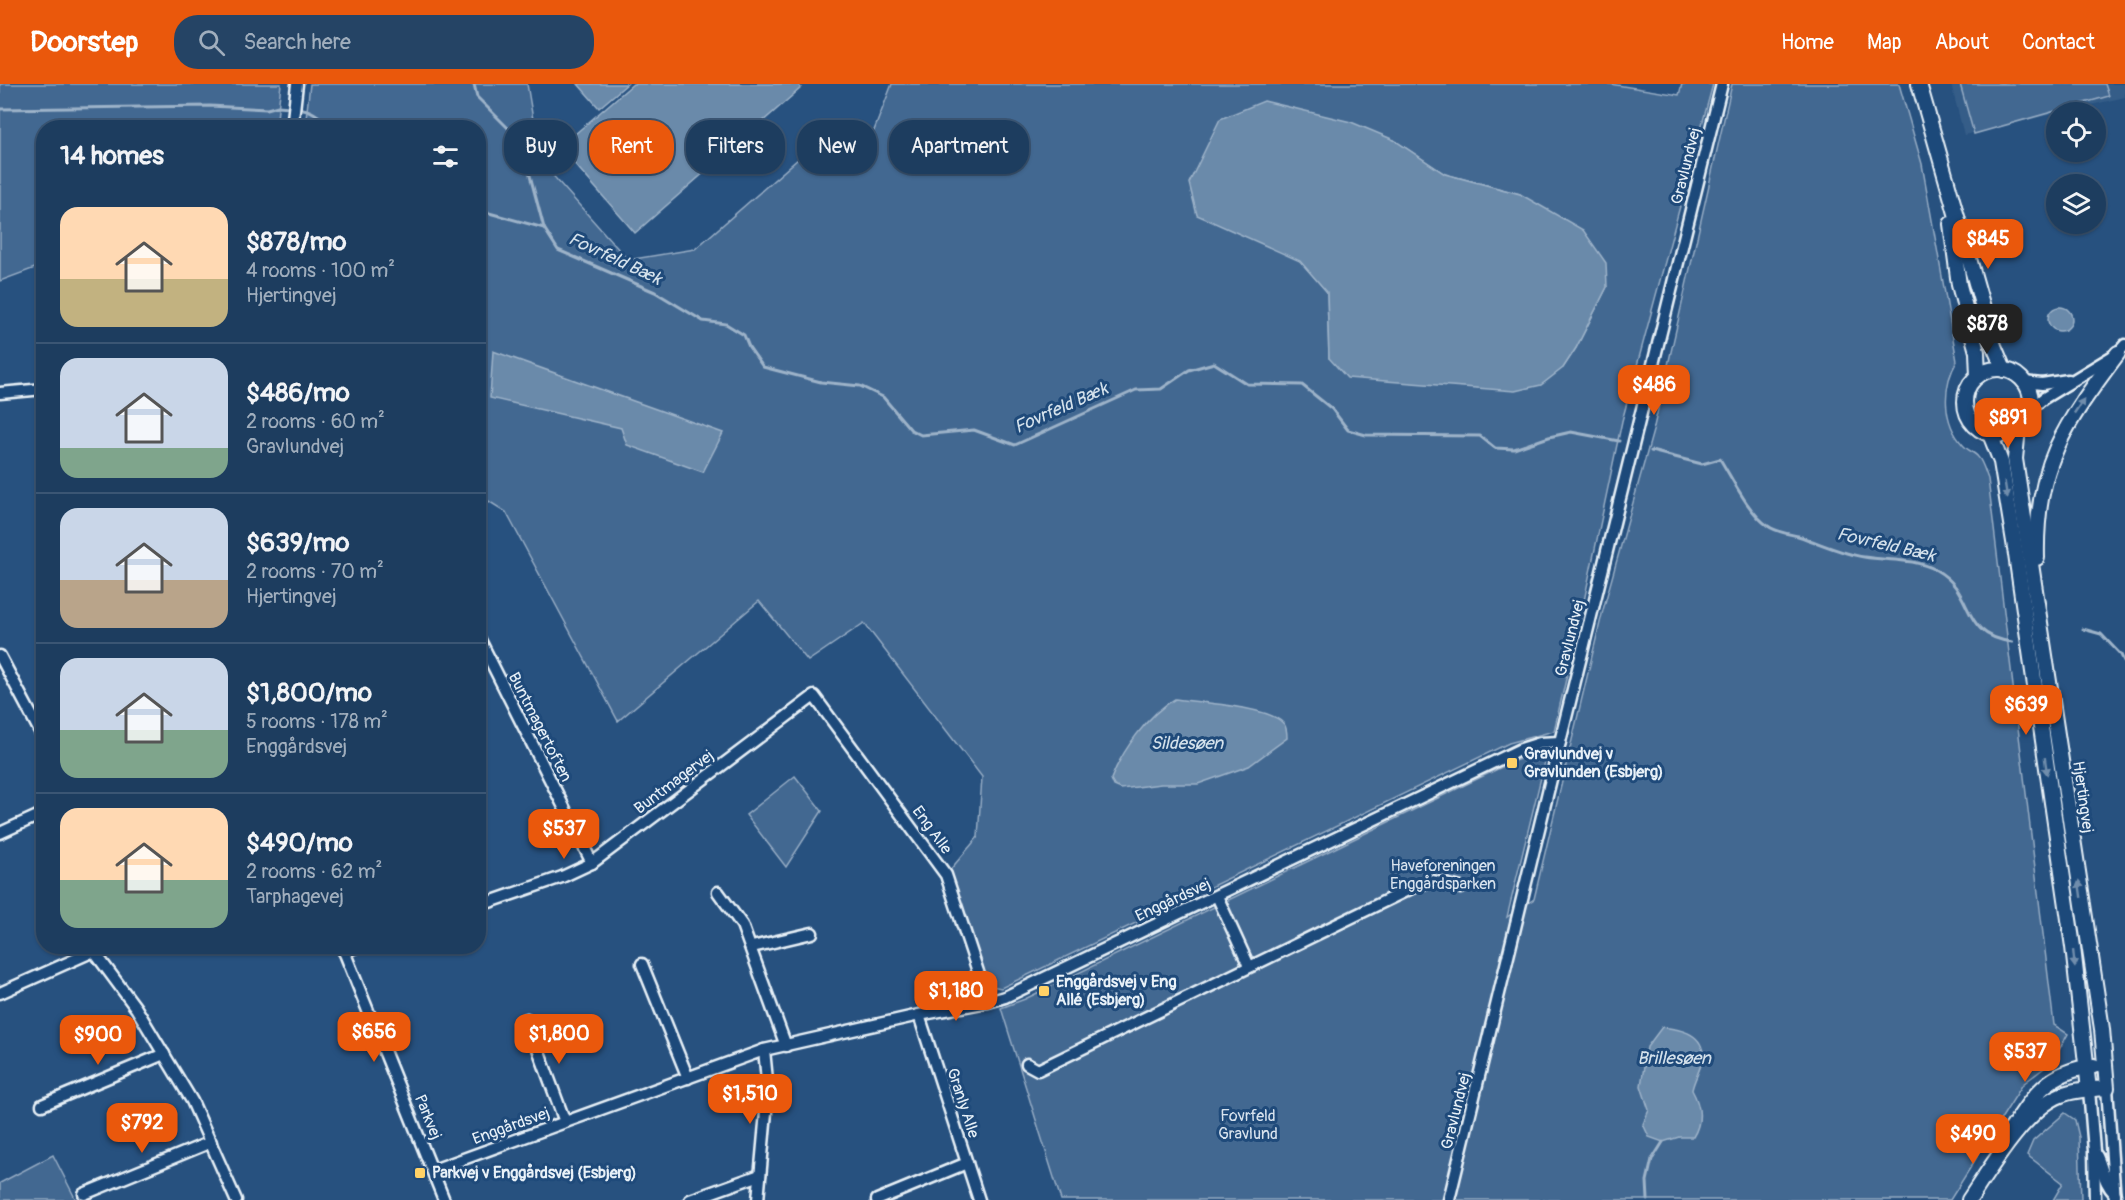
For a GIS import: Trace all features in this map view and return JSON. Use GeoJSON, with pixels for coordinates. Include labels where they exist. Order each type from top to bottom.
{"type":"FeatureCollection","features":[{"type":"Feature","properties":{"kind":"main road"},"geometry":{"type":"LineString","coordinates":[[1919,84],[1994,346],[2004,370]]}},
{"type":"Feature","properties":{"kind":"main road"},"geometry":{"type":"LineString","coordinates":[[1946,180],[1959,285],[1977,352],[1978,376]]}},
{"type":"Feature","properties":{"kind":"main road"},"geometry":{"type":"LineString","coordinates":[[2047,664],[2038,573],[2037,526],[2043,483],[2054,451],[2072,417],[2121,349]]}},
{"type":"Feature","properties":{"kind":"main road"},"geometry":{"type":"LineString","coordinates":[[2004,370],[2015,374],[2023,381],[2031,400],[2030,410],[2018,428],[2000,435],[1990,434],[1980,430],[1972,423],[1965,404],[1966,393],[1971,383],[1986,371],[2004,370]]}},
{"type":"Feature","properties":{"kind":"main road","name":"Hjertingvej"},"geometry":{"type":"LineString","coordinates":[[2018,428],[2015,459],[2102,1029],[2107,1088]]}},
{"type":"Feature","properties":{"kind":"main road","name":"Hjertingvej"},"geometry":{"type":"LineString","coordinates":[[1990,434],[2001,462],[2016,560],[2073,947],[2089,1090]]}},
{"type":"Feature","properties":{"kind":"main road"},"geometry":{"type":"LineString","coordinates":[[1969,1200],[2030,1101],[2048,1082],[2068,1070],[2105,1065]]}},
{"type":"Feature","properties":{"kind":"main road"},"geometry":{"type":"LineString","coordinates":[[2003,1148],[2046,1103],[2060,1095],[2107,1088]]}},
{"type":"Feature","properties":{"kind":"street","name":"Gravlundvej"},"geometry":{"type":"LineString","coordinates":[[1449,1200],[1722,84]]}},
{"type":"Feature","properties":{"kind":"street"},"geometry":{"type":"LineString","coordinates":[[293,120],[296,88]]}},
{"type":"Feature","properties":{"kind":"street"},"geometry":{"type":"LineString","coordinates":[[2030,410],[2044,398],[2121,349]]}},
{"type":"Feature","properties":{"kind":"street"},"geometry":{"type":"LineString","coordinates":[[2023,381],[2042,384],[2077,378]]}},
{"type":"Feature","properties":{"kind":"street"},"geometry":{"type":"LineString","coordinates":[[0,393],[36,389]]}},
{"type":"Feature","properties":{"kind":"street","name":"Buntmagertoften"},"geometry":{"type":"LineString","coordinates":[[486,652],[592,863]]}},
{"type":"Feature","properties":{"kind":"street"},"geometry":{"type":"LineString","coordinates":[[0,656],[36,724]]}},
{"type":"Feature","properties":{"kind":"street","name":"Buntmagervej"},"geometry":{"type":"LineString","coordinates":[[486,903],[562,877],[592,863],[814,696]]}},
{"type":"Feature","properties":{"kind":"street","name":"Eng Alle"},"geometry":{"type":"LineString","coordinates":[[814,696],[946,874],[988,1002]]}},
{"type":"Feature","properties":{"kind":"street","name":"Enggårdsvej"},"geometry":{"type":"LineString","coordinates":[[433,1170],[764,1050],[1005,997],[1521,748],[1540,743],[1560,742]]}},
{"type":"Feature","properties":{"kind":"street"},"geometry":{"type":"LineString","coordinates":[[0,833],[36,817]]}},
{"type":"Feature","properties":{"kind":"street"},"geometry":{"type":"LineString","coordinates":[[1027,1064],[1038,1070],[1418,885],[1434,881],[1461,888]]}},
{"type":"Feature","properties":{"kind":"street"},"geometry":{"type":"LineString","coordinates":[[717,892],[742,925],[752,947],[786,1046]]}},
{"type":"Feature","properties":{"kind":"street"},"geometry":{"type":"LineString","coordinates":[[1217,896],[1249,966]]}},
{"type":"Feature","properties":{"kind":"street"},"geometry":{"type":"LineString","coordinates":[[752,947],[812,933]]}},
{"type":"Feature","properties":{"kind":"street"},"geometry":{"type":"LineString","coordinates":[[0,993],[82,954]]}},
{"type":"Feature","properties":{"kind":"street"},"geometry":{"type":"LineString","coordinates":[[96,954],[136,1008],[192,1101],[236,1200]]}},
{"type":"Feature","properties":{"kind":"street","name":"Parkvej"},"geometry":{"type":"LineString","coordinates":[[345,954],[444,1200]]}},
{"type":"Feature","properties":{"kind":"street"},"geometry":{"type":"LineString","coordinates":[[642,964],[688,1078]]}},
{"type":"Feature","properties":{"kind":"street","name":"Granly Alle"},"geometry":{"type":"LineString","coordinates":[[919,1015],[979,1200]]}},
{"type":"Feature","properties":{"kind":"street","name":"Enggårdsvej"},"geometry":{"type":"LineString","coordinates":[[526,1019],[565,1122]]}},
{"type":"Feature","properties":{"kind":"street"},"geometry":{"type":"LineString","coordinates":[[758,1200],[768,1090],[764,1050]]}},
{"type":"Feature","properties":{"kind":"street"},"geometry":{"type":"LineString","coordinates":[[42,1105],[164,1054]]}},
{"type":"Feature","properties":{"kind":"street"},"geometry":{"type":"LineString","coordinates":[[2107,1088],[2115,1197]]}},
{"type":"Feature","properties":{"kind":"street"},"geometry":{"type":"LineString","coordinates":[[2089,1090],[2096,1200],[2105,1195],[2115,1197]]}},
{"type":"Feature","properties":{"kind":"street"},"geometry":{"type":"LineString","coordinates":[[84,1194],[211,1142]]}},
{"type":"Feature","properties":{"kind":"street"},"geometry":{"type":"LineString","coordinates":[[2094,1151],[2102,1166],[2106,1185],[2115,1197]]}},
{"type":"Feature","properties":{"kind":"street"},"geometry":{"type":"LineString","coordinates":[[877,1200],[967,1163]]}},
{"type":"Feature","properties":{"kind":"street"},"geometry":{"type":"LineString","coordinates":[[690,1200],[760,1174]]}},
{"type":"Feature","properties":{"kind":"shaded area"},"geometry":{"type":"Polygon","coordinates":[[[1951,84],[2125,84],[2125,97],[2104,102],[2046,102],[2046,116],[1964,135],[1951,84]]]}},
{"type":"Feature","properties":{"kind":"green space"},"geometry":{"type":"Polygon","coordinates":[[[0,84],[281,84],[277,120],[36,120],[36,268],[0,281],[0,84]]]}},
{"type":"Feature","properties":{"kind":"green space"},"geometry":{"type":"Polygon","coordinates":[[[310,84],[527,84],[533,120],[504,120],[504,174],[552,174],[628,260],[695,249],[781,174],[785,174],[785,170],[797,160],[797,174],[877,174],[877,123],[892,84],[1610,84],[1679,95],[1682,84],[1713,84],[1622,421],[1554,731],[1509,743],[1001,988],[987,985],[950,870],[978,837],[982,777],[864,623],[808,661],[759,601],[618,721],[506,512],[486,499],[486,120],[306,120],[310,84]],[[1394,140],[1300,261],[1327,292],[1329,358],[1563,368],[1576,348],[1607,287],[1520,194],[1445,174],[1394,140]]]}},
{"type":"Feature","properties":{"kind":"green space"},"geometry":{"type":"Polygon","coordinates":[[[1732,84],[1899,84],[1922,164],[1957,361],[1947,392],[1948,415],[1956,436],[1980,459],[1988,479],[2054,1025],[2068,1034],[2052,1062],[2023,1084],[1950,1200],[1061,1200],[1001,1008],[1025,999],[1514,761],[1536,753],[1546,757],[1507,917],[1534,899],[1603,610],[1653,431],[1732,84]]]}},
{"type":"Feature","properties":{"kind":"green space"},"geometry":{"type":"Polygon","coordinates":[[[1960,84],[2105,84],[2109,96],[2088,102],[2046,102],[2046,114],[1974,134],[1960,84]]]}},
{"type":"Feature","properties":{"kind":"green space"},"geometry":{"type":"Polygon","coordinates":[[[795,776],[822,811],[786,867],[746,815],[795,776]]]}},
{"type":"Feature","properties":{"kind":"green space"},"geometry":{"type":"Polygon","coordinates":[[[2065,1113],[2075,1120],[2079,1137],[2081,1200],[2053,1200],[2063,1183],[2027,1155],[2033,1141],[2065,1113]]]}},
{"type":"Feature","properties":{"kind":"green space"},"geometry":{"type":"Polygon","coordinates":[[[53,1155],[76,1200],[0,1200],[0,1183],[53,1155]]]}},
{"type":"Feature","properties":{"kind":"water"},"geometry":{"type":"Polygon","coordinates":[[[578,84],[627,84],[599,108],[578,84]]]}},
{"type":"Feature","properties":{"kind":"water"},"geometry":{"type":"Polygon","coordinates":[[[633,84],[797,84],[801,88],[764,120],[686,120],[686,174],[703,174],[635,233],[577,166],[577,132],[589,122],[589,174],[674,174],[674,120],[591,120],[633,84]]]}},
{"type":"Feature","properties":{"kind":"water"},"geometry":{"type":"Polygon","coordinates":[[[1264,101],[1351,122],[1394,140],[1445,174],[1520,194],[1583,230],[1606,263],[1607,287],[1576,348],[1563,368],[1541,385],[1515,391],[1347,378],[1329,358],[1327,292],[1300,261],[1197,215],[1189,183],[1220,119],[1264,101]]]}},
{"type":"Feature","properties":{"kind":"water"},"geometry":{"type":"Polygon","coordinates":[[[2060,307],[2065,308],[2071,314],[2071,324],[2065,330],[2060,331],[2055,330],[2049,324],[2048,319],[2049,314],[2055,308],[2060,307]]]}},
{"type":"Feature","properties":{"kind":"water"},"geometry":{"type":"Polygon","coordinates":[[[493,351],[723,433],[703,472],[627,445],[621,428],[490,398],[493,351]]]}},
{"type":"Feature","properties":{"kind":"water","name":"Sildesøen"},"geometry":{"type":"Polygon","coordinates":[[[1175,699],[1233,706],[1265,713],[1284,724],[1287,738],[1249,766],[1198,784],[1161,784],[1121,789],[1114,786],[1111,779],[1129,745],[1155,714],[1175,699]]]}},
{"type":"Feature","properties":{"kind":"water","name":"Brillesøen"},"geometry":{"type":"Polygon","coordinates":[[[1662,1027],[1693,1036],[1698,1040],[1703,1053],[1692,1090],[1700,1114],[1696,1131],[1693,1137],[1679,1137],[1663,1142],[1649,1137],[1643,1124],[1649,1110],[1641,1086],[1647,1047],[1662,1027]]]}},
{"type":"Feature","properties":{"kind":"waterway"},"geometry":{"type":"LineString","coordinates":[[474,84],[477,97],[514,134],[528,168],[544,228]]}},
{"type":"Feature","properties":{"kind":"waterway"},"geometry":{"type":"LineString","coordinates":[[0,109],[210,106],[267,109],[278,106],[290,107]]}},
{"type":"Feature","properties":{"kind":"waterway","name":"Fovrfeld Bæk"},"geometry":{"type":"LineString","coordinates":[[297,108],[307,110],[323,120]]}},
{"type":"Feature","properties":{"kind":"waterway","name":"Fovrfeld Bæk"},"geometry":{"type":"LineString","coordinates":[[486,212],[544,228],[558,250],[655,292],[703,321],[726,324],[744,335],[749,347],[763,367],[821,382],[860,386],[883,397],[911,430],[921,435],[974,430],[1015,445],[1136,390],[1161,389],[1189,370],[1214,363],[1247,384],[1302,385],[1332,409],[1348,430],[1366,435],[1480,436],[1495,448],[1514,449],[1571,432],[1619,441]]}},
{"type":"Feature","properties":{"kind":"waterway","name":"Fovrfeld Bæk"},"geometry":{"type":"LineString","coordinates":[[1651,451],[1702,464],[1720,459],[1754,513],[1775,530],[1856,556],[1919,563],[1936,570],[1949,579],[1958,590],[1975,622],[1983,631],[1995,638],[2012,642]]}},
{"type":"Feature","properties":{"kind":"waterway","name":"Fovrfeld Bæk"},"geometry":{"type":"LineString","coordinates":[[2083,629],[2101,634],[2121,655],[2125,663]]}},
{"type":"Feature","properties":{"kind":"waterway"},"geometry":{"type":"LineString","coordinates":[[1653,1158],[1663,1142]]}},
{"type":"Feature","properties":{"kind":"waterway"},"geometry":{"type":"LineString","coordinates":[[1648,1200],[1647,1181],[1652,1159]]}},
{"type":"Feature","properties":{"kind":"place","name":"Gravlundvej v Gravlunden (Esbjerg)"},"geometry":{"type":"Point","coordinates":[1512,763]}},
{"type":"Feature","properties":{"kind":"place","name":"Enggårdsvej v Eng Allé (Esbjerg)"},"geometry":{"type":"Point","coordinates":[1044,991]}},
{"type":"Feature","properties":{"kind":"place","name":"Parkvej v Enggårdsvej (Esbjerg)"},"geometry":{"type":"Point","coordinates":[420,1173]}},
{"type":"Feature","properties":{"kind":"park label","name":"Haveforeningen Enggårdsparken"},"geometry":{"type":"Point","coordinates":[1443,875]}},
{"type":"Feature","properties":{"kind":"park label","name":"Fovrfeld Gravlund"},"geometry":{"type":"Point","coordinates":[1248,1125]}}]}
